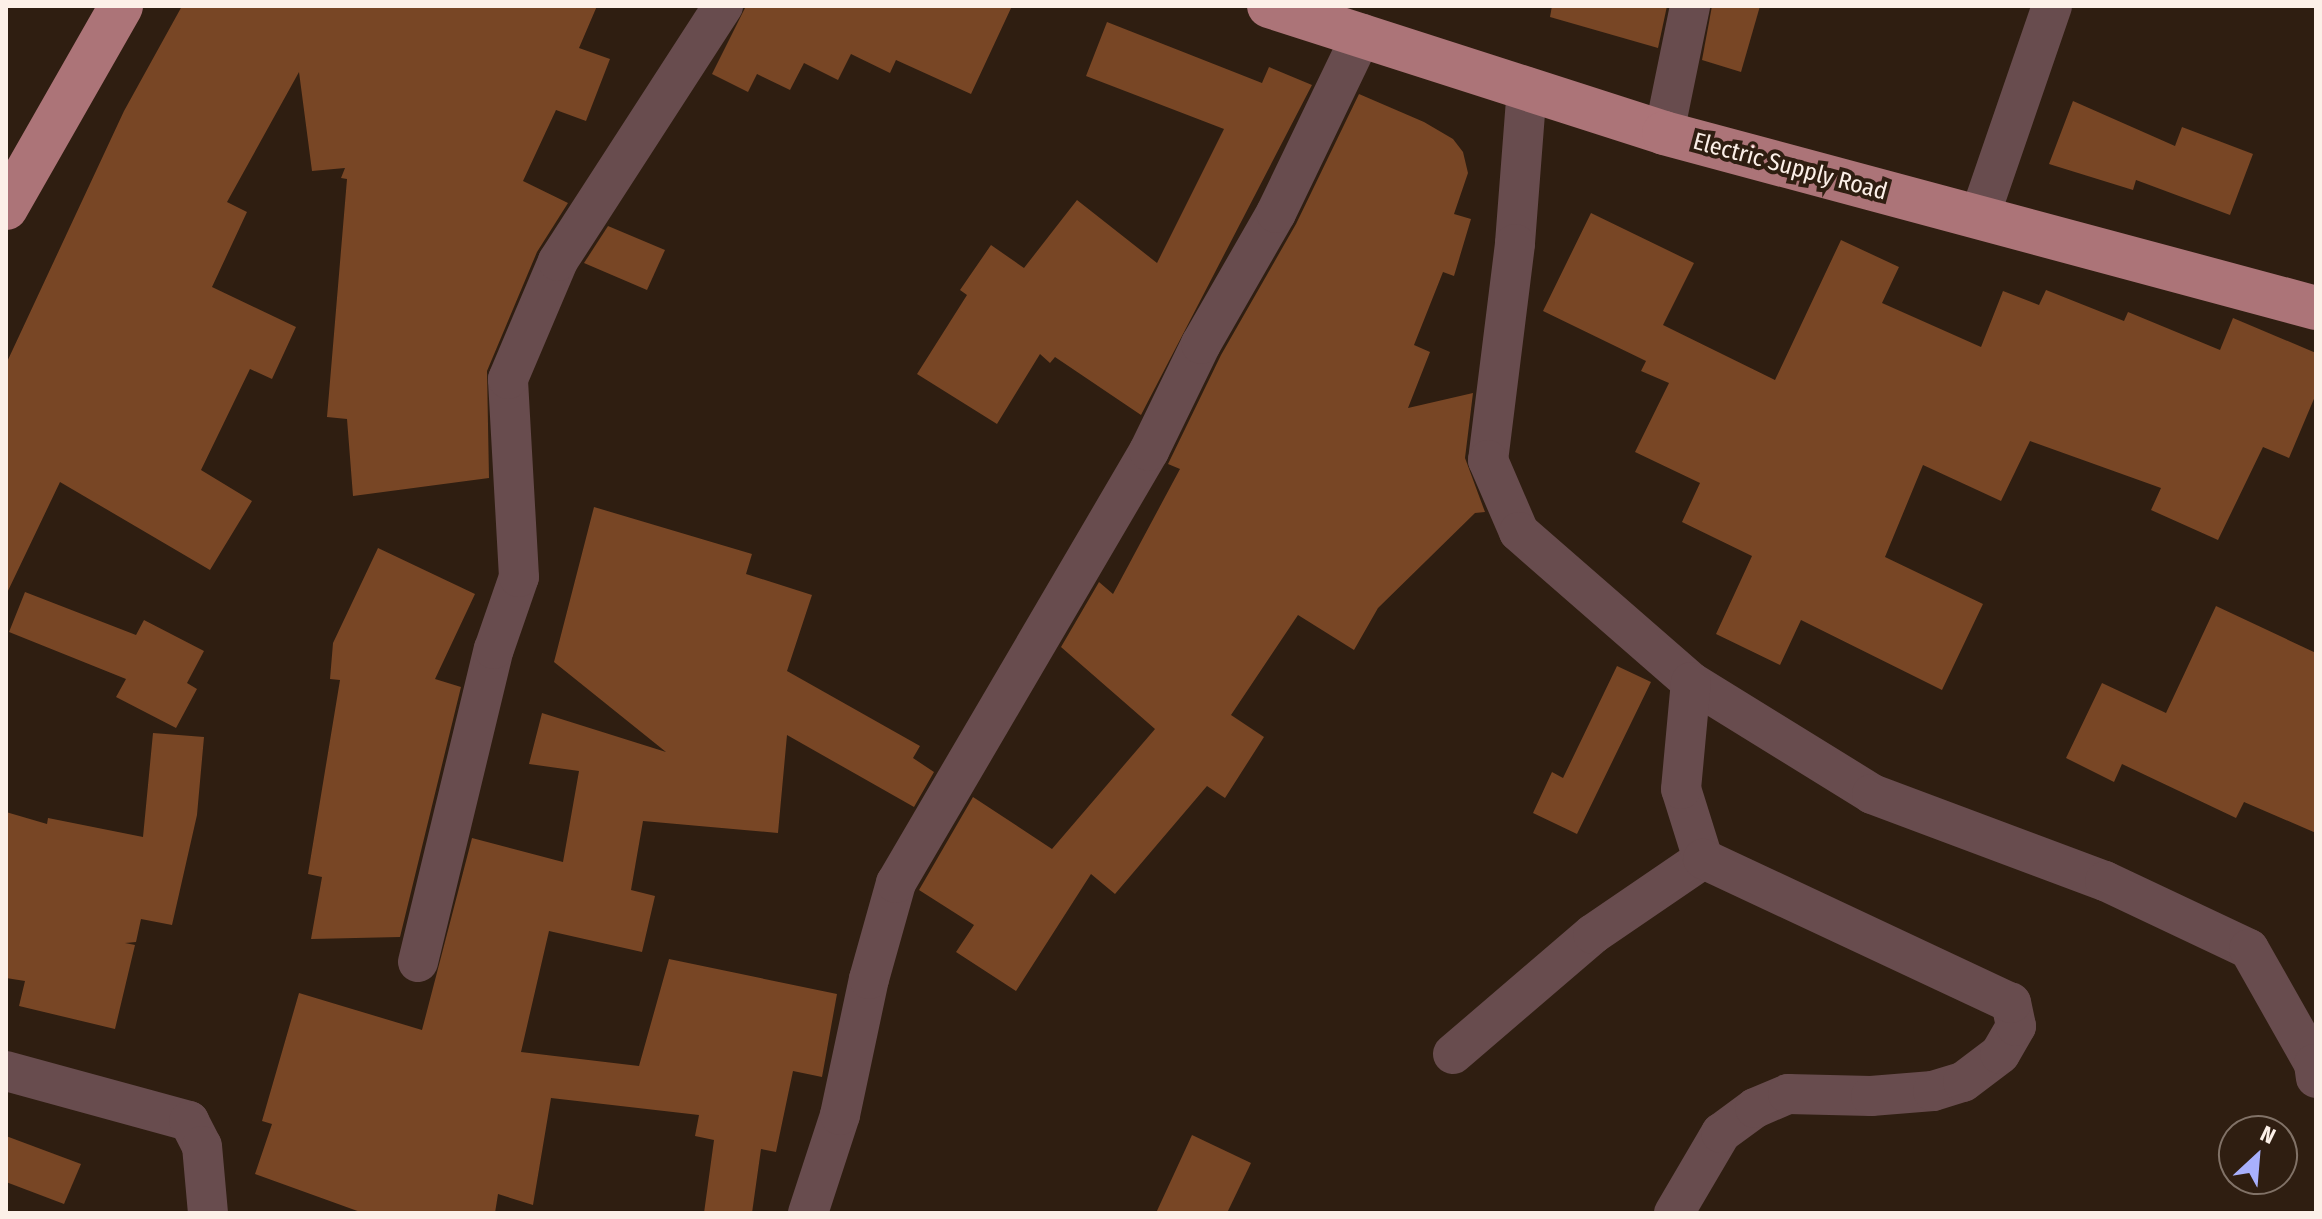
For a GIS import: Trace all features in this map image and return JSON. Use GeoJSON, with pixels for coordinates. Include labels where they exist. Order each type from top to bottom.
{"type":"FeatureCollection","features":[{"type":"Feature","properties":{"kind":"main road"},"geometry":{"type":"LineString","coordinates":[[6,208],[121,6]]}},
{"type":"Feature","properties":{"kind":"main road","name":"Electric Supply Road"},"geometry":{"type":"LineString","coordinates":[[1269,6],[1664,133],[2316,308]]}},
{"type":"Feature","properties":{"kind":"street"},"geometry":{"type":"LineString","coordinates":[[418,962],[494,649],[519,577],[508,379],[558,261],[723,6]]}},
{"type":"Feature","properties":{"kind":"street"},"geometry":{"type":"LineString","coordinates":[[1664,133],[1690,6]]}},
{"type":"Feature","properties":{"kind":"street"},"geometry":{"type":"LineString","coordinates":[[1979,218],[2052,6]]}},
{"type":"Feature","properties":{"kind":"street"},"geometry":{"type":"LineString","coordinates":[[808,1213],[840,1115],[869,979],[896,883],[976,739],[1149,451],[1201,344],[1276,213],[1362,34]]}},
{"type":"Feature","properties":{"kind":"street"},"geometry":{"type":"LineString","coordinates":[[1527,87],[1515,244],[1488,460],[1519,532],[1691,682],[1872,794],[2105,881],[2249,949],[2314,1064],[2316,1078]]}},
{"type":"Feature","properties":{"kind":"street"},"geometry":{"type":"LineString","coordinates":[[1674,1213],[1721,1133],[1755,1108],[1788,1094],[1871,1096],[1933,1091],[1963,1082],[2000,1054],[2016,1026],[2011,1003],[1703,859],[1681,789],[1691,682]]}},
{"type":"Feature","properties":{"kind":"street"},"geometry":{"type":"LineString","coordinates":[[1453,1054],[1593,934],[1703,859]]}},
{"type":"Feature","properties":{"kind":"street"},"geometry":{"type":"LineString","coordinates":[[6,1071],[189,1121],[202,1146],[208,1213]]}},
{"type":"Feature","properties":{"kind":"building"},"geometry":{"type":"Polygon","coordinates":[[[182,6],[597,6],[579,48],[610,59],[586,121],[556,110],[523,181],[568,203],[537,252],[487,371],[489,478],[353,496],[347,419],[327,417],[347,179],[341,178],[345,168],[312,171],[299,72],[227,202],[247,212],[212,287],[296,327],[272,379],[250,369],[201,470],[252,501],[210,570],[60,482],[6,595],[6,364],[124,111],[182,6]]]}},
{"type":"Feature","properties":{"kind":"building"},"geometry":{"type":"Polygon","coordinates":[[[746,6],[1012,6],[971,94],[896,60],[890,73],[851,54],[838,80],[804,63],[790,90],[757,74],[748,92],[712,74],[746,6]]]}},
{"type":"Feature","properties":{"kind":"building"},"geometry":{"type":"Polygon","coordinates":[[[1552,6],[1667,6],[1658,48],[1550,17],[1552,6]]]}},
{"type":"Feature","properties":{"kind":"building"},"geometry":{"type":"Polygon","coordinates":[[[1712,6],[1760,6],[1741,72],[1702,60],[1712,6]]]}},
{"type":"Feature","properties":{"kind":"building"},"geometry":{"type":"Polygon","coordinates":[[[1107,22],[1262,83],[1269,67],[1312,85],[1141,415],[1055,357],[1050,363],[1040,354],[997,424],[917,374],[967,295],[960,290],[991,245],[1024,268],[1077,200],[1157,263],[1224,129],[1086,76],[1107,22]]]}},
{"type":"Feature","properties":{"kind":"building"},"geometry":{"type":"Polygon","coordinates":[[[1359,94],[1424,122],[1453,139],[1463,152],[1468,173],[1454,214],[1471,219],[1454,276],[1443,272],[1414,345],[1430,352],[1408,408],[1473,393],[1465,458],[1485,512],[1475,513],[1378,608],[1354,650],[1298,615],[1231,715],[1264,737],[1225,798],[1207,786],[1115,894],[1091,874],[1016,991],[956,952],[974,925],[919,890],[973,797],[1052,849],[1155,729],[1061,647],[1099,582],[1113,594],[1180,469],[1168,464],[1221,355],[1296,224],[1359,94]]]}},
{"type":"Feature","properties":{"kind":"building"},"geometry":{"type":"Polygon","coordinates":[[[2073,101],[2175,146],[2182,127],[2253,154],[2230,215],[2136,180],[2133,190],[2049,164],[2073,101]]]}},
{"type":"Feature","properties":{"kind":"building"},"geometry":{"type":"Polygon","coordinates":[[[1591,213],[1694,263],[1663,325],[1775,380],[1841,240],[1899,267],[1882,303],[1981,347],[2003,291],[2039,305],[2046,290],[2124,321],[2128,312],[2220,350],[2233,318],[2316,353],[2316,394],[2289,458],[2263,447],[2218,540],[2151,510],[2161,488],[2030,441],[2001,501],[1923,465],[1885,557],[1983,604],[1942,690],[1801,620],[1780,665],[1716,634],[1752,556],[1682,522],[1700,483],[1635,452],[1669,383],[1641,371],[1646,361],[1543,311],[1591,213]]]}},
{"type":"Feature","properties":{"kind":"building"},"geometry":{"type":"Polygon","coordinates":[[[608,226],[665,250],[647,290],[584,263],[608,226]]]}},
{"type":"Feature","properties":{"kind":"building"},"geometry":{"type":"Polygon","coordinates":[[[594,507],[752,554],[746,574],[812,595],[787,671],[920,746],[913,758],[934,772],[914,807],[787,735],[778,833],[643,821],[631,890],[655,896],[642,952],[549,931],[521,1052],[639,1066],[669,959],[837,994],[822,1077],[793,1071],[776,1152],[761,1149],[752,1213],[704,1213],[714,1140],[695,1136],[699,1115],[551,1098],[533,1205],[498,1194],[495,1213],[363,1213],[255,1174],[272,1124],[262,1121],[299,993],[422,1030],[472,838],[563,862],[579,771],[529,764],[542,713],[666,752],[554,662],[594,507]]]}},
{"type":"Feature","properties":{"kind":"building"},"geometry":{"type":"Polygon","coordinates":[[[378,548],[475,594],[435,679],[461,687],[400,937],[311,939],[322,877],[308,874],[340,680],[330,679],[333,643],[378,548]]]}},
{"type":"Feature","properties":{"kind":"building"},"geometry":{"type":"Polygon","coordinates":[[[25,592],[136,635],[144,620],[204,651],[187,683],[197,689],[176,728],[116,697],[126,679],[9,632],[25,592]]]}},
{"type":"Feature","properties":{"kind":"building"},"geometry":{"type":"Polygon","coordinates":[[[2216,606],[2316,653],[2316,833],[2244,802],[2236,818],[2122,764],[2114,782],[2066,758],[2102,683],[2166,713],[2216,606]]]}},
{"type":"Feature","properties":{"kind":"building"},"geometry":{"type":"Polygon","coordinates":[[[1617,666],[1651,682],[1577,834],[1533,813],[1552,772],[1563,778],[1617,666]]]}},
{"type":"Feature","properties":{"kind":"building"},"geometry":{"type":"Polygon","coordinates":[[[153,733],[204,737],[197,815],[172,925],[141,919],[136,942],[125,943],[135,945],[115,1029],[19,1006],[25,981],[6,978],[6,812],[47,824],[48,818],[143,837],[153,733]]]}},
{"type":"Feature","properties":{"kind":"building"},"geometry":{"type":"Polygon","coordinates":[[[1192,1135],[1251,1163],[1227,1213],[1156,1213],[1192,1135]]]}},
{"type":"Feature","properties":{"kind":"building"},"geometry":{"type":"Polygon","coordinates":[[[6,1136],[81,1164],[64,1204],[6,1182],[6,1136]]]}}]}
